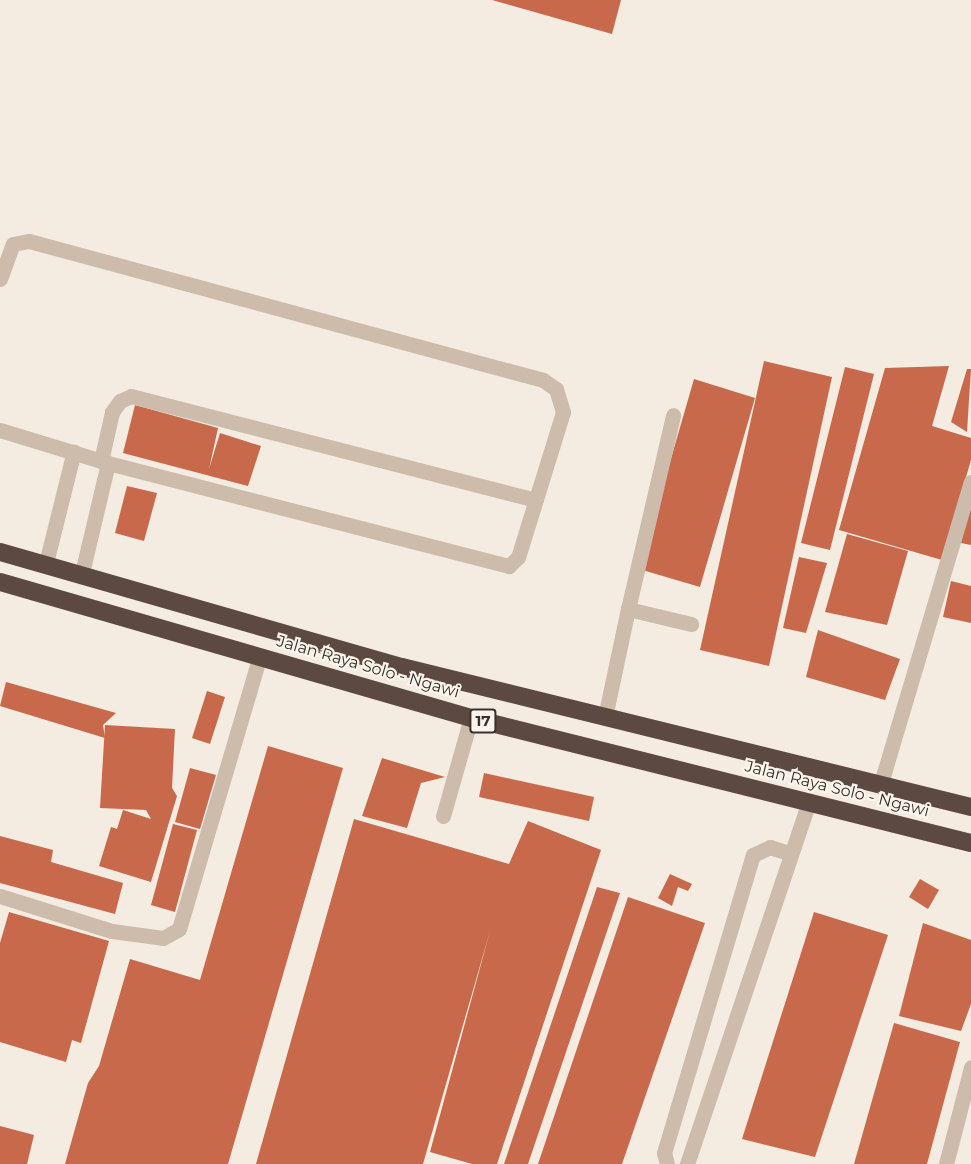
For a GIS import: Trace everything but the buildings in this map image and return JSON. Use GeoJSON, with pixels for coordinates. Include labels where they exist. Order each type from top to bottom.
{"type":"FeatureCollection","features":[{"type":"Feature","properties":{"kind":"highway","name":"Jalan Raya Solo - Ngawi"},"geometry":{"type":"LineString","coordinates":[[0,552],[82,573],[402,667],[881,783],[971,807]]}},
{"type":"Feature","properties":{"kind":"highway","name":"Jalan Raya Solo - Ngawi"},"geometry":{"type":"LineString","coordinates":[[0,582],[471,718],[971,843]]}},
{"type":"Feature","properties":{"kind":"lane"},"geometry":{"type":"LineString","coordinates":[[0,279],[13,244],[29,241],[543,380],[553,384],[563,412],[518,557],[509,566],[105,462],[0,430]]}},
{"type":"Feature","properties":{"kind":"lane"},"geometry":{"type":"LineString","coordinates":[[82,573],[105,462],[112,412],[120,401],[131,396],[536,500]]}},
{"type":"Feature","properties":{"kind":"lane"},"geometry":{"type":"LineString","coordinates":[[605,717],[673,416]]}},
{"type":"Feature","properties":{"kind":"lane"},"geometry":{"type":"LineString","coordinates":[[46,563],[74,452]]}},
{"type":"Feature","properties":{"kind":"lane"},"geometry":{"type":"LineString","coordinates":[[881,783],[971,482]]}},
{"type":"Feature","properties":{"kind":"lane"},"geometry":{"type":"LineString","coordinates":[[628,609],[691,624]]}},
{"type":"Feature","properties":{"kind":"lane"},"geometry":{"type":"LineString","coordinates":[[0,896],[112,931],[163,938],[179,929],[260,656]]}},
{"type":"Feature","properties":{"kind":"lane"},"geometry":{"type":"LineString","coordinates":[[443,816],[471,718]]}},
{"type":"Feature","properties":{"kind":"lane"},"geometry":{"type":"LineString","coordinates":[[687,1164],[809,801]]}},
{"type":"Feature","properties":{"kind":"lane"},"geometry":{"type":"LineString","coordinates":[[667,1164],[664,1153],[753,855],[770,847],[791,854]]}},
{"type":"Feature","properties":{"kind":"lane"},"geometry":{"type":"LineString","coordinates":[[946,1164],[971,1067]]}}]}
